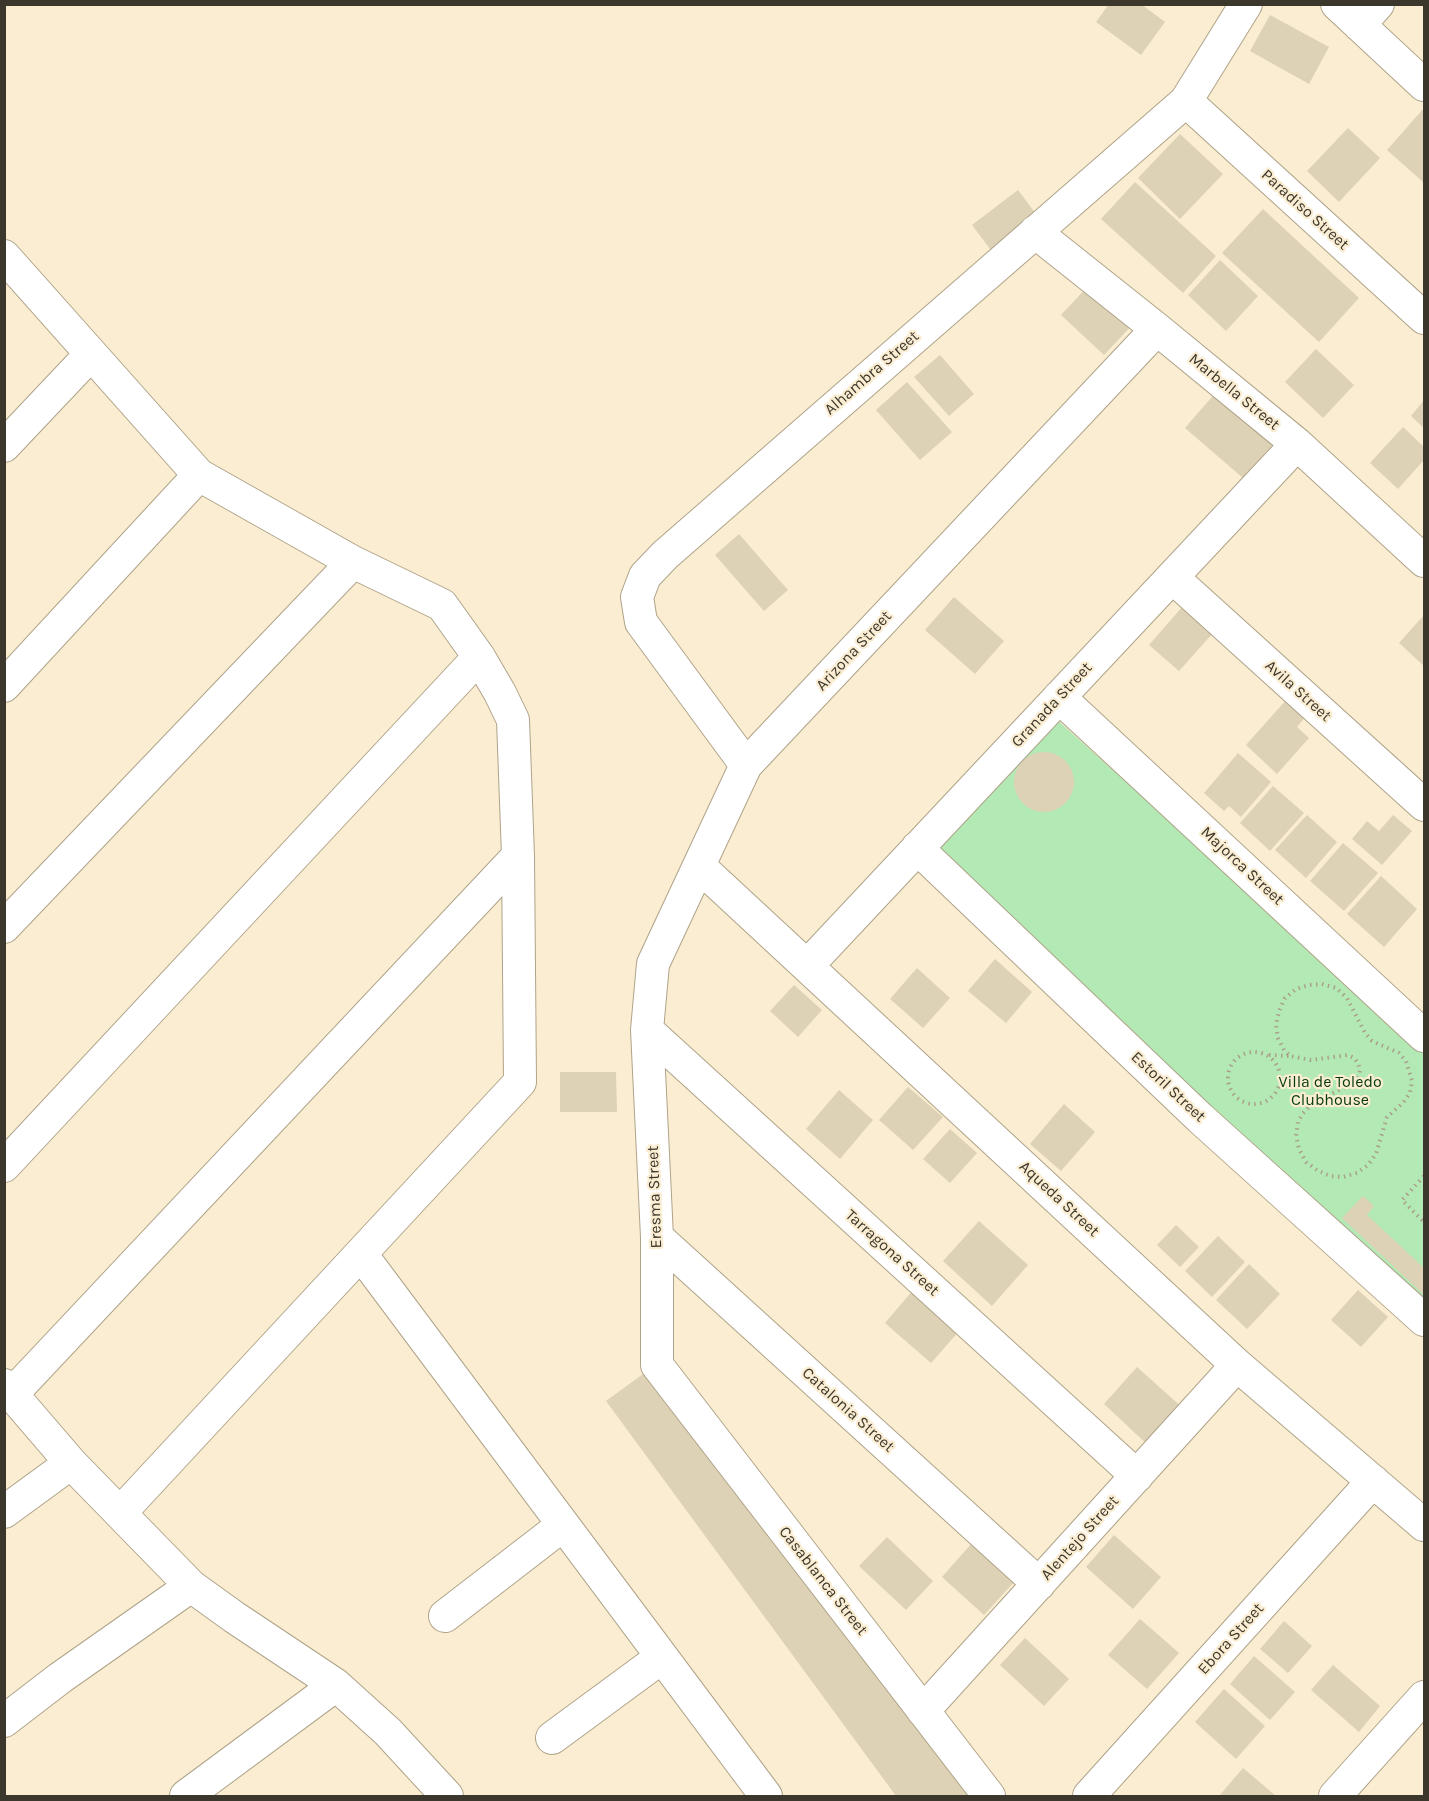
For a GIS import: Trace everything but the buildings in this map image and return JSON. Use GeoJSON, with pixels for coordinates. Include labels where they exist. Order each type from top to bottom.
{"type":"FeatureCollection","features":[{"type":"Feature","properties":{"kind":"street","name":"Alhambra Street"},"geometry":{"type":"LineString","coordinates":[[746,765],[641,622],[638,597],[645,576],[665,555],[1186,101],[1246,4]]}},
{"type":"Feature","properties":{"kind":"street"},"geometry":{"type":"LineString","coordinates":[[1358,11],[1425,85]]}},
{"type":"Feature","properties":{"kind":"street","name":"Paradiso Street"},"geometry":{"type":"LineString","coordinates":[[1186,101],[1425,318]]}},
{"type":"Feature","properties":{"kind":"street","name":"Marbella Street"},"geometry":{"type":"LineString","coordinates":[[1035,232],[1297,444],[1425,561]]}},
{"type":"Feature","properties":{"kind":"street"},"geometry":{"type":"LineString","coordinates":[[4,256],[199,475],[353,562],[442,605],[479,657],[513,720],[518,856],[520,1082],[120,1512]]}},
{"type":"Feature","properties":{"kind":"street","name":"Arizona Street"},"geometry":{"type":"LineString","coordinates":[[647,1030],[653,964],[746,765],[1157,329]]}},
{"type":"Feature","properties":{"kind":"street"},"geometry":{"type":"LineString","coordinates":[[4,446],[90,354]]}},
{"type":"Feature","properties":{"kind":"street","name":"Granada Street"},"geometry":{"type":"LineString","coordinates":[[807,966],[1297,444]]}},
{"type":"Feature","properties":{"kind":"street"},"geometry":{"type":"LineString","coordinates":[[4,686],[199,475]]}},
{"type":"Feature","properties":{"kind":"street"},"geometry":{"type":"LineString","coordinates":[[4,927],[353,562]]}},
{"type":"Feature","properties":{"kind":"street","name":"Avila Street"},"geometry":{"type":"LineString","coordinates":[[1172,577],[1425,805]]}},
{"type":"Feature","properties":{"kind":"street"},"geometry":{"type":"LineString","coordinates":[[4,1166],[479,657]]}},
{"type":"Feature","properties":{"kind":"street","name":"Majorca Street"},"geometry":{"type":"LineString","coordinates":[[1059,696],[1425,1036]]}},
{"type":"Feature","properties":{"kind":"street","name":"Estoril Street"},"geometry":{"type":"LineString","coordinates":[[917,848],[1200,1118],[1425,1320]]}},
{"type":"Feature","properties":{"kind":"street"},"geometry":{"type":"LineString","coordinates":[[447,1797],[388,1732],[336,1685],[191,1586],[71,1462],[8,1389],[518,856]]}},
{"type":"Feature","properties":{"kind":"street","name":"Aqueda Street"},"geometry":{"type":"LineString","coordinates":[[699,866],[1237,1365],[1425,1525]]}},
{"type":"Feature","properties":{"kind":"street","name":"Eresma Street"},"geometry":{"type":"LineString","coordinates":[[647,1030],[657,1237],[657,1365]]}},
{"type":"Feature","properties":{"kind":"street","name":"Tarragona Street"},"geometry":{"type":"LineString","coordinates":[[647,1030],[1137,1476]]}},
{"type":"Feature","properties":{"kind":"street","name":"Catalonia Street"},"geometry":{"type":"LineString","coordinates":[[657,1237],[1039,1584]]}},
{"type":"Feature","properties":{"kind":"street"},"geometry":{"type":"LineString","coordinates":[[361,1254],[762,1795]]}},
{"type":"Feature","properties":{"kind":"street","name":"Casablanca Street"},"geometry":{"type":"LineString","coordinates":[[657,1365],[988,1797]]}},
{"type":"Feature","properties":{"kind":"street","name":"Alentejo Street"},"geometry":{"type":"LineString","coordinates":[[923,1711],[1237,1365]]}},
{"type":"Feature","properties":{"kind":"street"},"geometry":{"type":"LineString","coordinates":[[4,1512],[71,1462]]}},
{"type":"Feature","properties":{"kind":"street","name":"Ebora Street"},"geometry":{"type":"LineString","coordinates":[[1089,1797],[1373,1481]]}},
{"type":"Feature","properties":{"kind":"street"},"geometry":{"type":"LineString","coordinates":[[445,1616],[563,1525]]}},
{"type":"Feature","properties":{"kind":"street"},"geometry":{"type":"LineString","coordinates":[[4,1721],[60,1678],[191,1586]]}},
{"type":"Feature","properties":{"kind":"street"},"geometry":{"type":"LineString","coordinates":[[552,1738],[662,1658]]}},
{"type":"Feature","properties":{"kind":"street"},"geometry":{"type":"LineString","coordinates":[[193,1795],[336,1685]]}},
{"type":"Feature","properties":{"kind":"street"},"geometry":{"type":"LineString","coordinates":[[1335,1797],[1425,1697]]}},
{"type":"Feature","properties":{"kind":"path"},"geometry":{"type":"LineString","coordinates":[[1269,1055],[1275,1061],[1281,1078],[1276,1094],[1261,1104],[1243,1102],[1230,1090],[1228,1073],[1236,1058],[1252,1051],[1311,1060],[1348,1055],[1358,1063],[1359,1077],[1353,1083],[1313,1103],[1298,1122],[1296,1136],[1299,1149],[1306,1162],[1317,1170],[1330,1176],[1343,1177],[1357,1173],[1368,1165],[1376,1154],[1387,1117],[1403,1103],[1410,1093],[1411,1070],[1406,1061],[1399,1053],[1372,1041],[1365,1033],[1347,998],[1336,988],[1322,984],[1309,985],[1296,990],[1286,999],[1279,1011],[1276,1024],[1278,1038],[1290,1056]]}},
{"type":"Feature","properties":{"kind":"path"},"geometry":{"type":"LineString","coordinates":[[1425,1176],[1402,1200],[1425,1222]]}},
{"type":"Feature","properties":{"kind":"green space","name":"Villa de Toledo Clubhouse"},"geometry":{"type":"Polygon","coordinates":[[[1054,717],[1424,1051],[1424,1302],[932,851],[1054,717]]]}}]}
